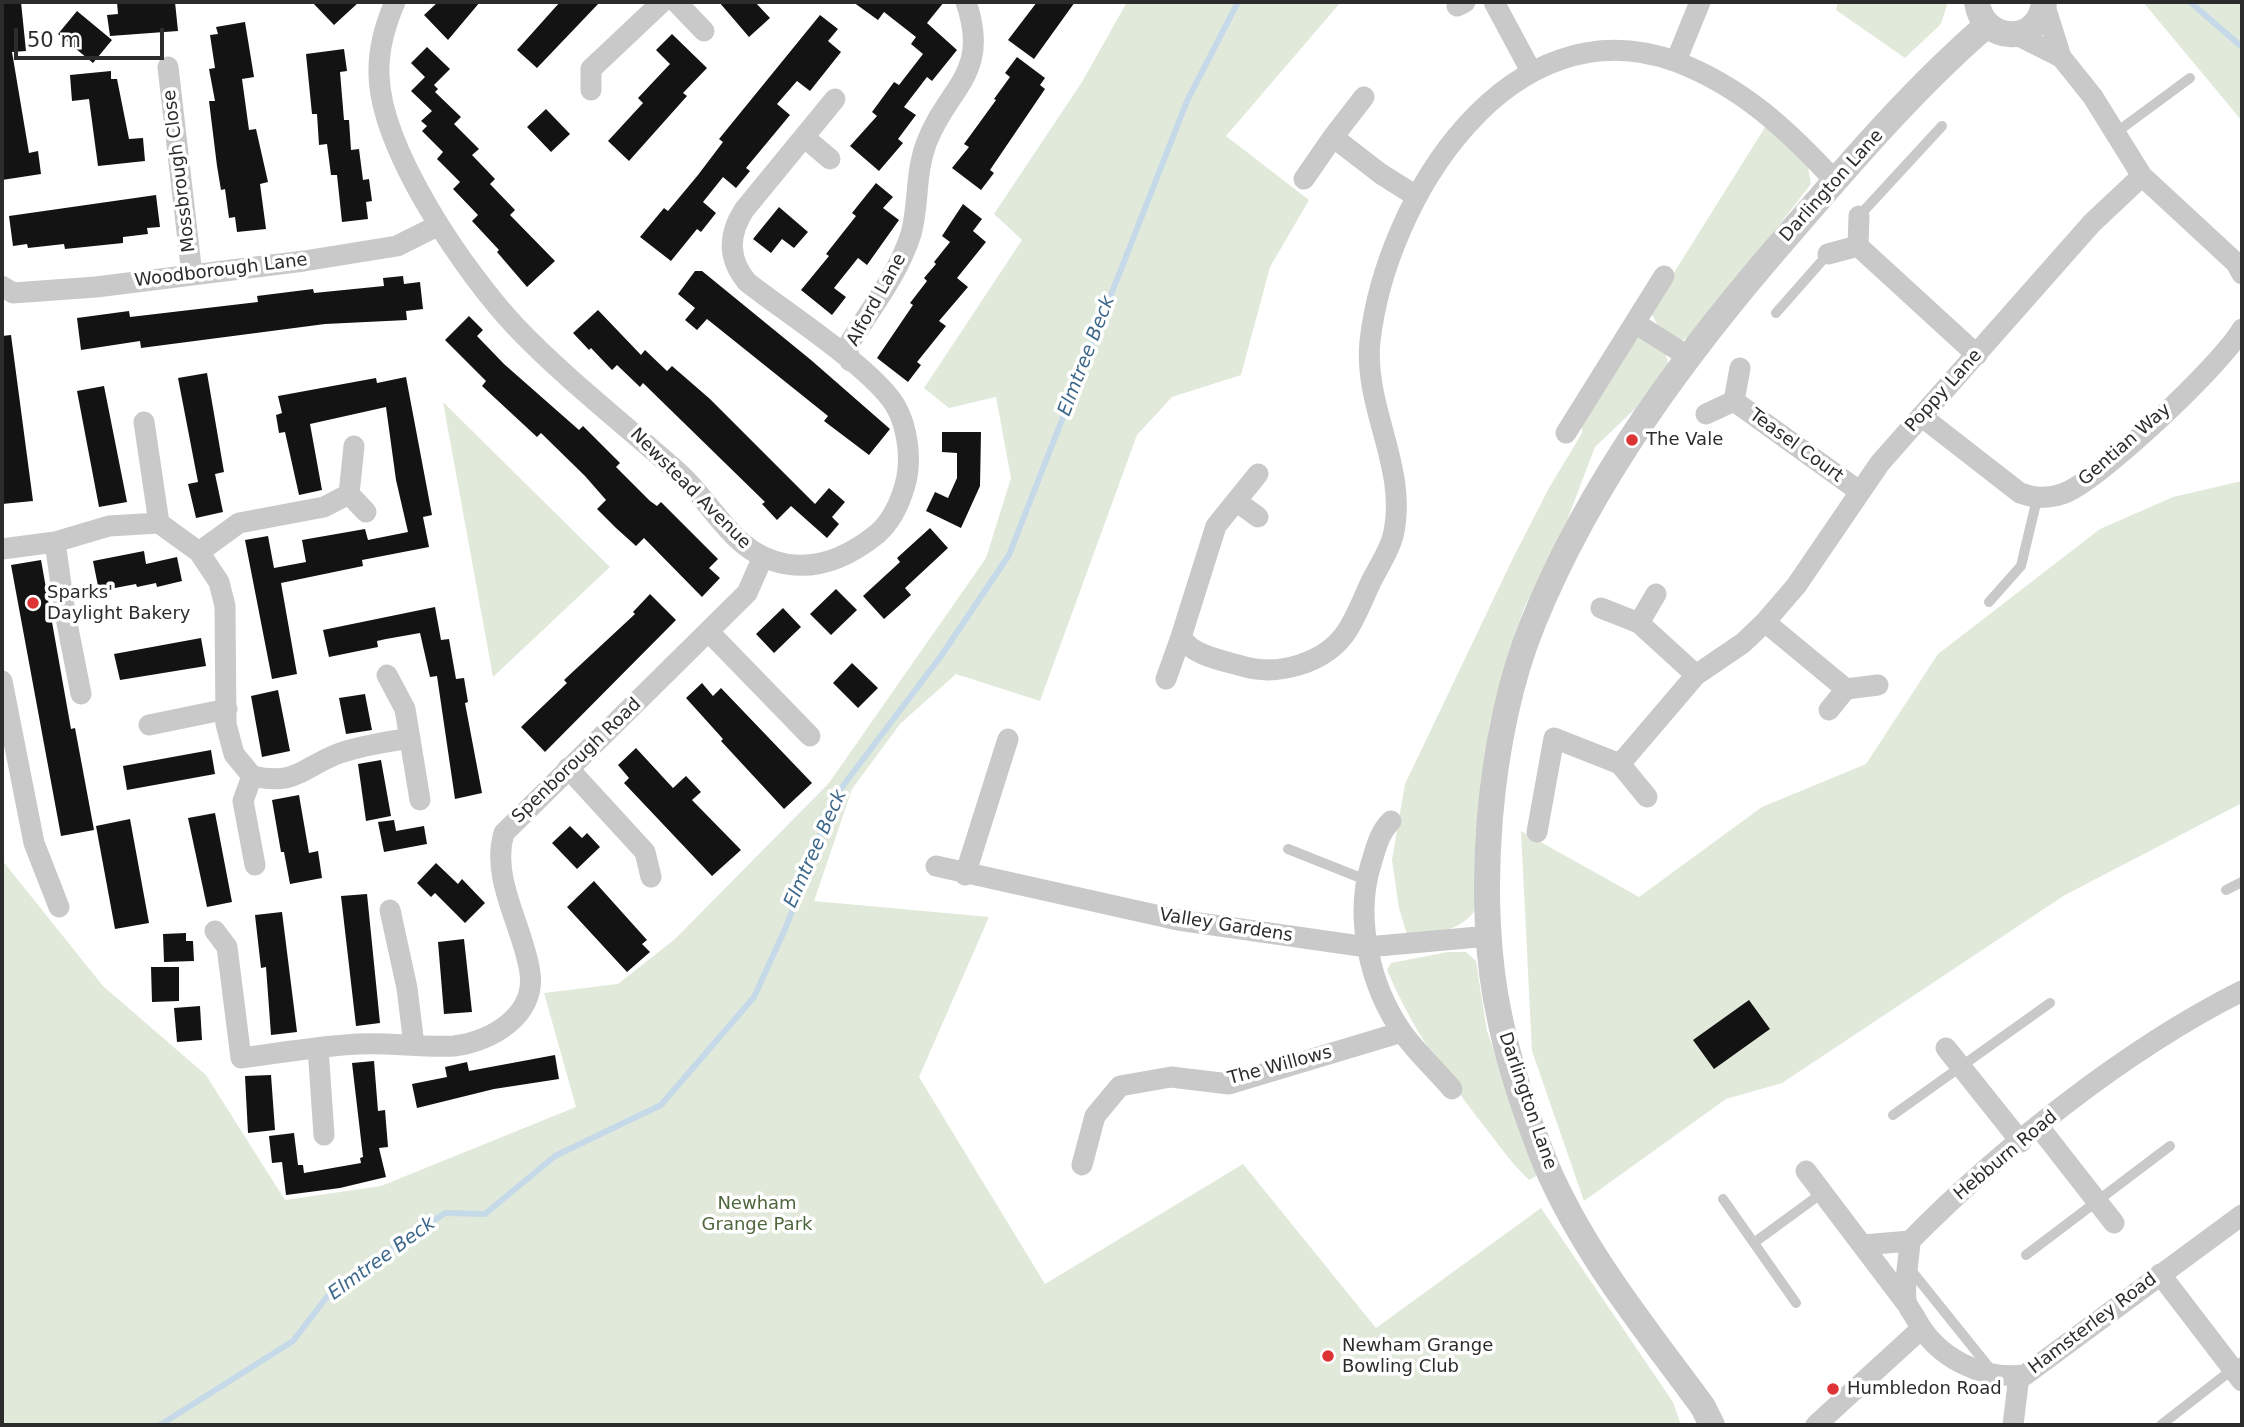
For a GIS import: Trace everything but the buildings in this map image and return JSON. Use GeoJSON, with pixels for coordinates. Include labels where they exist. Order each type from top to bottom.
{"type":"FeatureCollection","features":[{"type":"Feature","properties":{"kind":"street","name":"Newstead Avenue"},"geometry":{"type":"LineString","coordinates":[[395,2],[380,46],[379,78],[385,108],[409,170],[437,226],[515,326],[683,477],[743,546],[763,557],[787,564],[817,565],[839,559],[862,547],[884,528],[901,502],[908,473],[903,424],[883,390],[850,361],[747,282],[737,270],[733,257],[735,224],[835,99]]}},
{"type":"Feature","properties":{"kind":"street"},"geometry":{"type":"LineString","coordinates":[[591,90],[591,69],[662,2]]}},
{"type":"Feature","properties":{"kind":"street"},"geometry":{"type":"LineString","coordinates":[[676,2],[704,31]]}},
{"type":"Feature","properties":{"kind":"street","name":"Alford Lane"},"geometry":{"type":"LineString","coordinates":[[850,361],[847,346],[901,261],[911,232],[920,160],[930,133],[967,76],[974,33],[966,2]]}},
{"type":"Feature","properties":{"kind":"street"},"geometry":{"type":"LineString","coordinates":[[1494,2],[1531,71]]}},
{"type":"Feature","properties":{"kind":"street"},"geometry":{"type":"LineString","coordinates":[[1676,61],[1700,2]]}},
{"type":"Feature","properties":{"kind":"street"},"geometry":{"type":"LineString","coordinates":[[2017,35],[2038,20],[2044,2]]}},
{"type":"Feature","properties":{"kind":"street"},"geometry":{"type":"LineString","coordinates":[[2044,2],[2061,57],[2093,97],[2142,176],[2236,263],[2242,274]]}},
{"type":"Feature","properties":{"kind":"street"},"geometry":{"type":"LineString","coordinates":[[1982,14],[2005,35],[2017,35],[2061,57]]}},
{"type":"Feature","properties":{"kind":"street","name":"Darlington Lane"},"geometry":{"type":"LineString","coordinates":[[1712,1425],[1703,1407],[1618,1293],[1566,1205],[1546,1163],[1516,1081],[1499,1016],[1489,936],[1488,861],[1493,790],[1506,713],[1531,626],[1578,525],[1689,357],[1754,274],[1835,181],[1950,58],[1982,14]]}},
{"type":"Feature","properties":{"kind":"street"},"geometry":{"type":"LineString","coordinates":[[1181,637],[1188,648],[1214,658],[1249,668],[1280,670],[1314,660],[1346,633],[1392,539],[1396,481],[1374,404],[1370,342],[1387,271],[1416,196],[1458,131],[1479,109],[1531,71],[1584,53],[1648,54],[1676,61],[1737,90],[1765,111],[1796,138],[1835,181]]}},
{"type":"Feature","properties":{"kind":"street","name":"Mossbrough Close"},"geometry":{"type":"LineString","coordinates":[[168,67],[192,275]]}},
{"type":"Feature","properties":{"kind":"street"},"geometry":{"type":"LineString","coordinates":[[1304,178],[1364,97]]}},
{"type":"Feature","properties":{"kind":"street"},"geometry":{"type":"LineString","coordinates":[[804,137],[831,159]]}},
{"type":"Feature","properties":{"kind":"street"},"geometry":{"type":"LineString","coordinates":[[1333,137],[1381,174],[1416,196]]}},
{"type":"Feature","properties":{"kind":"street","name":"Poppy Lane"},"geometry":{"type":"LineString","coordinates":[[1620,764],[1696,675],[1744,643],[1765,622],[1796,586],[1859,491],[1921,416],[2092,223],[2142,176]]}},
{"type":"Feature","properties":{"kind":"street"},"geometry":{"type":"LineString","coordinates":[[1859,216],[1858,246],[1977,355]]}},
{"type":"Feature","properties":{"kind":"street","name":"Woodborough Lane"},"geometry":{"type":"LineString","coordinates":[[2,286],[13,293],[96,287],[192,275],[397,246],[437,226]]}},
{"type":"Feature","properties":{"kind":"street"},"geometry":{"type":"LineString","coordinates":[[1828,254],[1858,246]]}},
{"type":"Feature","properties":{"kind":"street"},"geometry":{"type":"LineString","coordinates":[[1566,433],[1664,276]]}},
{"type":"Feature","properties":{"kind":"street"},"geometry":{"type":"LineString","coordinates":[[1635,323],[1689,357]]}},
{"type":"Feature","properties":{"kind":"street","name":"Gentian Way"},"geometry":{"type":"LineString","coordinates":[[2038,499],[2062,494],[2087,482],[2204,375],[2242,329]]}},
{"type":"Feature","properties":{"kind":"street","name":"Teasel Court"},"geometry":{"type":"LineString","coordinates":[[1734,401],[1740,368]]}},
{"type":"Feature","properties":{"kind":"street","name":"Teasel Court"},"geometry":{"type":"LineString","coordinates":[[1706,414],[1734,401]]}},
{"type":"Feature","properties":{"kind":"street","name":"Teasel Court"},"geometry":{"type":"LineString","coordinates":[[1734,401],[1859,491]]}},
{"type":"Feature","properties":{"kind":"street"},"geometry":{"type":"LineString","coordinates":[[1921,416],[2020,493],[2038,499]]}},
{"type":"Feature","properties":{"kind":"street"},"geometry":{"type":"LineString","coordinates":[[144,422],[159,523]]}},
{"type":"Feature","properties":{"kind":"street"},"geometry":{"type":"LineString","coordinates":[[349,495],[354,446]]}},
{"type":"Feature","properties":{"kind":"street"},"geometry":{"type":"LineString","coordinates":[[1166,679],[1216,526],[1258,474]]}},
{"type":"Feature","properties":{"kind":"street"},"geometry":{"type":"LineString","coordinates":[[199,552],[239,523],[324,507],[349,495]]}},
{"type":"Feature","properties":{"kind":"street"},"geometry":{"type":"LineString","coordinates":[[349,495],[366,512]]}},
{"type":"Feature","properties":{"kind":"street"},"geometry":{"type":"LineString","coordinates":[[1236,501],[1258,517]]}},
{"type":"Feature","properties":{"kind":"street"},"geometry":{"type":"LineString","coordinates":[[2,548],[55,542],[109,526],[159,523],[199,552],[219,582],[225,606],[226,724],[234,754],[252,776],[274,780],[295,777],[336,754],[410,738]]}},
{"type":"Feature","properties":{"kind":"street"},"geometry":{"type":"LineString","coordinates":[[55,542],[65,613],[81,694]]}},
{"type":"Feature","properties":{"kind":"street","name":"Spenborough Road"},"geometry":{"type":"LineString","coordinates":[[215,931],[227,947],[241,1058],[360,1044],[456,1046],[493,1033],[515,1020],[529,996],[530,974],[500,866],[500,845],[504,833],[521,813],[747,593],[763,557]]}},
{"type":"Feature","properties":{"kind":"street"},"geometry":{"type":"LineString","coordinates":[[1640,622],[1656,594]]}},
{"type":"Feature","properties":{"kind":"street"},"geometry":{"type":"LineString","coordinates":[[1601,608],[1640,622],[1696,675]]}},
{"type":"Feature","properties":{"kind":"street"},"geometry":{"type":"LineString","coordinates":[[1765,622],[1846,690]]}},
{"type":"Feature","properties":{"kind":"street"},"geometry":{"type":"LineString","coordinates":[[709,632],[810,736]]}},
{"type":"Feature","properties":{"kind":"street"},"geometry":{"type":"LineString","coordinates":[[387,675],[405,709],[420,800]]}},
{"type":"Feature","properties":{"kind":"street"},"geometry":{"type":"LineString","coordinates":[[2,681],[34,843],[59,907]]}},
{"type":"Feature","properties":{"kind":"street"},"geometry":{"type":"LineString","coordinates":[[1829,710],[1846,690],[1878,685]]}},
{"type":"Feature","properties":{"kind":"street"},"geometry":{"type":"LineString","coordinates":[[149,725],[227,709]]}},
{"type":"Feature","properties":{"kind":"street"},"geometry":{"type":"LineString","coordinates":[[1537,832],[1554,738],[1620,764],[1647,797]]}},
{"type":"Feature","properties":{"kind":"street"},"geometry":{"type":"LineString","coordinates":[[965,875],[1008,739]]}},
{"type":"Feature","properties":{"kind":"street"},"geometry":{"type":"LineString","coordinates":[[568,768],[645,852],[651,877]]}},
{"type":"Feature","properties":{"kind":"street"},"geometry":{"type":"LineString","coordinates":[[252,776],[243,801],[255,865]]}},
{"type":"Feature","properties":{"kind":"street"},"geometry":{"type":"LineString","coordinates":[[1391,821],[1382,831],[1363,890],[1367,947],[1381,991],[1402,1032],[1452,1089]]}},
{"type":"Feature","properties":{"kind":"street","name":"Valley Gardens"},"geometry":{"type":"LineString","coordinates":[[936,866],[965,875],[1178,920],[1367,947],[1489,936]]}},
{"type":"Feature","properties":{"kind":"street"},"geometry":{"type":"LineString","coordinates":[[390,909],[407,988],[414,1045]]}},
{"type":"Feature","properties":{"kind":"street","name":"Hebburn Road"},"geometry":{"type":"LineString","coordinates":[[1910,1241],[2039,1127],[2147,1046],[2242,991]]}},
{"type":"Feature","properties":{"kind":"street","name":"The Willows"},"geometry":{"type":"LineString","coordinates":[[1082,1165],[1095,1116],[1121,1086],[1171,1077],[1229,1084],[1402,1032]]}},
{"type":"Feature","properties":{"kind":"street"},"geometry":{"type":"LineString","coordinates":[[318,1048],[324,1135]]}},
{"type":"Feature","properties":{"kind":"street"},"geometry":{"type":"LineString","coordinates":[[1946,1048],[2021,1142]]}},
{"type":"Feature","properties":{"kind":"street"},"geometry":{"type":"LineString","coordinates":[[2039,1127],[2114,1223]]}},
{"type":"Feature","properties":{"kind":"street","name":"Hamsterley Road"},"geometry":{"type":"LineString","coordinates":[[1806,1171],[1906,1303],[1921,1329],[1950,1358],[1970,1367],[2019,1376],[2039,1366],[2242,1215]]}},
{"type":"Feature","properties":{"kind":"street"},"geometry":{"type":"LineString","coordinates":[[1863,1245],[1910,1241],[1906,1303]]}},
{"type":"Feature","properties":{"kind":"street"},"geometry":{"type":"LineString","coordinates":[[2161,1274],[2239,1371]]}},
{"type":"Feature","properties":{"kind":"street"},"geometry":{"type":"LineString","coordinates":[[1816,1425],[1921,1329]]}},
{"type":"Feature","properties":{"kind":"street"},"geometry":{"type":"LineString","coordinates":[[2014,1425],[2019,1376]]}},
{"type":"Feature","properties":{"kind":"lane"},"geometry":{"type":"LineString","coordinates":[[2114,134],[2190,78]]}},
{"type":"Feature","properties":{"kind":"lane"},"geometry":{"type":"LineString","coordinates":[[1859,216],[1942,126]]}},
{"type":"Feature","properties":{"kind":"lane"},"geometry":{"type":"LineString","coordinates":[[1776,313],[1828,254]]}},
{"type":"Feature","properties":{"kind":"lane"},"geometry":{"type":"LineString","coordinates":[[1989,602],[2021,566],[2038,499]]}},
{"type":"Feature","properties":{"kind":"lane"},"geometry":{"type":"LineString","coordinates":[[1288,849],[1366,880]]}},
{"type":"Feature","properties":{"kind":"lane"},"geometry":{"type":"LineString","coordinates":[[2226,890],[2242,882]]}},
{"type":"Feature","properties":{"kind":"lane"},"geometry":{"type":"LineString","coordinates":[[1893,1115],[2050,1003]]}},
{"type":"Feature","properties":{"kind":"lane"},"geometry":{"type":"LineString","coordinates":[[2026,1255],[2170,1146]]}},
{"type":"Feature","properties":{"kind":"lane"},"geometry":{"type":"LineString","coordinates":[[1755,1242],[1822,1194]]}},
{"type":"Feature","properties":{"kind":"lane"},"geometry":{"type":"LineString","coordinates":[[1723,1199],[1796,1303]]}},
{"type":"Feature","properties":{"kind":"lane"},"geometry":{"type":"LineString","coordinates":[[1908,1267],[1993,1373]]}},
{"type":"Feature","properties":{"kind":"lane"},"geometry":{"type":"LineString","coordinates":[[2161,1425],[2239,1371]]}},
{"type":"Feature","properties":{"kind":"green space","name":"Newham Grange Park"},"geometry":{"type":"Polygon","coordinates":[[[1127,2],[1341,2],[1226,136],[1309,200],[1270,267],[1241,375],[1172,397],[1137,435],[1040,701],[956,674],[900,724],[852,789],[814,901],[989,917],[919,1077],[1045,1284],[1243,1164],[1376,1328],[1541,1208],[1673,1402],[1681,1425],[2,1425],[2,860],[103,986],[206,1075],[285,1200],[381,1186],[576,1107],[544,993],[618,984],[675,939],[829,783],[986,558],[1011,478],[996,397],[949,408],[924,388],[1022,240],[994,214],[1082,82],[1127,2]]]}},
{"type":"Feature","properties":{"kind":"green space"},"geometry":{"type":"Polygon","coordinates":[[[1838,2],[1948,2],[1941,24],[1905,58],[1836,10],[1838,2]]]}},
{"type":"Feature","properties":{"kind":"green space"},"geometry":{"type":"Polygon","coordinates":[[[2143,2],[2242,2],[2242,121],[2143,2]]]}},
{"type":"Feature","properties":{"kind":"green space"},"geometry":{"type":"Polygon","coordinates":[[[1767,124],[1808,166],[1811,184],[1692,337],[1679,341],[1657,324],[1650,311],[1767,124]]]}},
{"type":"Feature","properties":{"kind":"green space"},"geometry":{"type":"Polygon","coordinates":[[[1643,335],[1664,350],[1669,365],[1636,408],[1595,447],[1563,531],[1524,608],[1507,657],[1490,722],[1480,796],[1476,908],[1455,927],[1407,935],[1399,908],[1392,860],[1405,784],[1514,556],[1549,488],[1582,433],[1582,422],[1634,338],[1643,335]]]}},
{"type":"Feature","properties":{"kind":"green space"},"geometry":{"type":"Polygon","coordinates":[[[443,402],[610,567],[493,677],[443,402]]]}},
{"type":"Feature","properties":{"kind":"green space"},"geometry":{"type":"Polygon","coordinates":[[[2242,481],[2242,803],[2065,895],[1782,1083],[1726,1099],[1584,1201],[1532,1051],[1521,831],[1639,897],[1762,807],[1866,764],[1938,654],[2100,529],[2173,497],[2242,481]]]}},
{"type":"Feature","properties":{"kind":"green space"},"geometry":{"type":"Polygon","coordinates":[[[1448,952],[1466,952],[1476,961],[1487,1031],[1538,1175],[1529,1180],[1470,1108],[1443,1070],[1407,1012],[1387,970],[1391,963],[1448,952]]]}},
{"type":"Feature","properties":{"kind":"waterway","name":"Elmtree Beck"},"geometry":{"type":"LineString","coordinates":[[160,1425],[293,1341],[333,1289],[445,1213],[485,1214],[555,1156],[661,1105],[754,997],[786,927],[836,795],[941,656],[1009,555],[1187,101],[1238,2]]}},
{"type":"Feature","properties":{"kind":"waterway"},"geometry":{"type":"LineString","coordinates":[[2190,2],[2242,47]]}},
{"type":"Feature","properties":{"kind":"place","name":"The Vale"},"geometry":{"type":"Point","coordinates":[1632,440]}},
{"type":"Feature","properties":{"kind":"place","name":"Sparks' Daylight Bakery"},"geometry":{"type":"Point","coordinates":[33,603]}},
{"type":"Feature","properties":{"kind":"place","name":"Newham Grange Bowling Club"},"geometry":{"type":"Point","coordinates":[1328,1356]}},
{"type":"Feature","properties":{"kind":"place","name":"Humbledon Road"},"geometry":{"type":"Point","coordinates":[1833,1389]}}]}
